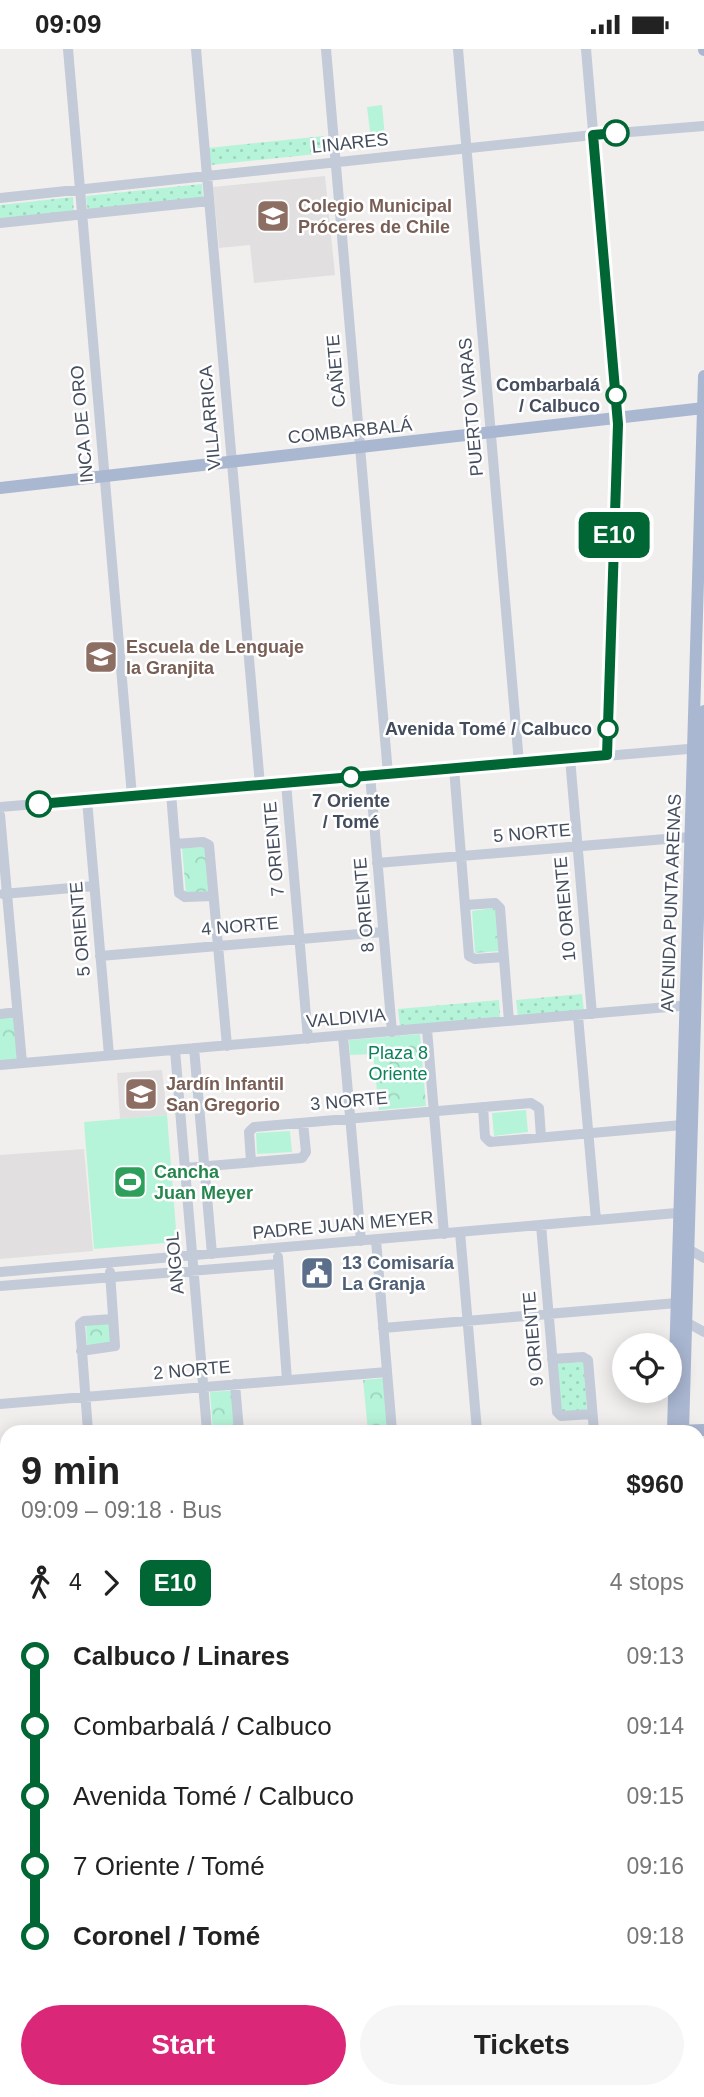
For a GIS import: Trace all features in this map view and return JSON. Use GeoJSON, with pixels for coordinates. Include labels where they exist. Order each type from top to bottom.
{"type":"FeatureCollection","features":[{"type":"Feature","properties":{"kind":"main road","name":"AVENIDA PUNTA ARENAS"},"geometry":{"type":"LineString","coordinates":[[679,1425],[677,1303],[698,1103],[690,1005],[701,952],[703,798],[698,748],[704,376]]}},
{"type":"Feature","properties":{"kind":"main road","name":"COMBARBALÁ"},"geometry":{"type":"LineString","coordinates":[[0,488],[704,408]]}},
{"type":"Feature","properties":{"kind":"main road","name":"AVENIDA PUNTA ARENAS"},"geometry":{"type":"LineString","coordinates":[[679,1425],[687,1322],[688,1249],[682,1125],[690,1005],[690,837],[704,711]]}},
{"type":"Feature","properties":{"kind":"street","name":"INCA DE ORO"},"geometry":{"type":"LineString","coordinates":[[68,49],[132,796]]}},
{"type":"Feature","properties":{"kind":"street","name":"VILLARRICA"},"geometry":{"type":"LineString","coordinates":[[196,49],[260,785]]}},
{"type":"Feature","properties":{"kind":"street","name":"CAÑETE"},"geometry":{"type":"LineString","coordinates":[[326,49],[388,774]]}},
{"type":"Feature","properties":{"kind":"street","name":"PUERTO VARAS"},"geometry":{"type":"LineString","coordinates":[[458,49],[519,763]]}},
{"type":"Feature","properties":{"kind":"street"},"geometry":{"type":"LineString","coordinates":[[586,49],[618,418],[607,755]]}},
{"type":"Feature","properties":{"kind":"street","name":"LINARES"},"geometry":{"type":"LineString","coordinates":[[0,198],[593,135],[704,127]]}},
{"type":"Feature","properties":{"kind":"street"},"geometry":{"type":"LineString","coordinates":[[0,223],[209,201]]}},
{"type":"Feature","properties":{"kind":"street"},"geometry":{"type":"LineString","coordinates":[[0,807],[698,748]]}},
{"type":"Feature","properties":{"kind":"street","name":"10 ORIENTE"},"geometry":{"type":"LineString","coordinates":[[570,758],[592,1014]]}},
{"type":"Feature","properties":{"kind":"street"},"geometry":{"type":"LineString","coordinates":[[454,768],[469,956],[475,960],[504,957]]}},
{"type":"Feature","properties":{"kind":"street","name":"8 ORIENTE"},"geometry":{"type":"LineString","coordinates":[[370,775],[392,1032]]}},
{"type":"Feature","properties":{"kind":"street","name":"7 ORIENTE"},"geometry":{"type":"LineString","coordinates":[[286,783],[308,1039]]}},
{"type":"Feature","properties":{"kind":"street"},"geometry":{"type":"LineString","coordinates":[[171,793],[180,894],[185,897],[214,896]]}},
{"type":"Feature","properties":{"kind":"street","name":"5 ORIENTE"},"geometry":{"type":"LineString","coordinates":[[87,800],[109,1055]]}},
{"type":"Feature","properties":{"kind":"street"},"geometry":{"type":"LineString","coordinates":[[0,815],[3,894],[22,1063]]}},
{"type":"Feature","properties":{"kind":"street","name":"5 NORTE"},"geometry":{"type":"LineString","coordinates":[[377,863],[690,837]]}},
{"type":"Feature","properties":{"kind":"street"},"geometry":{"type":"LineString","coordinates":[[175,844],[207,843],[227,1046]]}},
{"type":"Feature","properties":{"kind":"street"},"geometry":{"type":"LineString","coordinates":[[3,894],[94,886]]}},
{"type":"Feature","properties":{"kind":"street"},"geometry":{"type":"LineString","coordinates":[[465,905],[493,903],[499,906],[509,1021]]}},
{"type":"Feature","properties":{"kind":"street","name":"4 NORTE"},"geometry":{"type":"LineString","coordinates":[[100,955],[383,932]]}},
{"type":"Feature","properties":{"kind":"street","name":"VALDIVIA"},"geometry":{"type":"LineString","coordinates":[[0,1065],[690,1005]]}},
{"type":"Feature","properties":{"kind":"street"},"geometry":{"type":"LineString","coordinates":[[0,1014],[17,1012]]}},
{"type":"Feature","properties":{"kind":"street"},"geometry":{"type":"LineString","coordinates":[[578,1016],[596,1220]]}},
{"type":"Feature","properties":{"kind":"street"},"geometry":{"type":"LineString","coordinates":[[427,1028],[444,1234]]}},
{"type":"Feature","properties":{"kind":"street"},"geometry":{"type":"LineString","coordinates":[[343,1036],[361,1241]]}},
{"type":"Feature","properties":{"kind":"street"},"geometry":{"type":"LineString","coordinates":[[194,1048],[212,1254]]}},
{"type":"Feature","properties":{"kind":"street","name":"ANGOL"},"geometry":{"type":"LineString","coordinates":[[175,1050],[206,1425]]}},
{"type":"Feature","properties":{"kind":"street","name":"3 NORTE"},"geometry":{"type":"LineString","coordinates":[[251,1162],[250,1129],[434,1111],[535,1104],[538,1108],[541,1137]]}},
{"type":"Feature","properties":{"kind":"street"},"geometry":{"type":"LineString","coordinates":[[482,1107],[486,1139],[490,1142],[682,1125]]}},
{"type":"Feature","properties":{"kind":"street","name":"3 NORTE"},"geometry":{"type":"LineString","coordinates":[[184,1168],[304,1156],[303,1123]]}},
{"type":"Feature","properties":{"kind":"street","name":"PADRE JUAN MEYER"},"geometry":{"type":"LineString","coordinates":[[0,1272],[685,1212]]}},
{"type":"Feature","properties":{"kind":"street","name":"9 ORIENTE"},"geometry":{"type":"LineString","coordinates":[[541,1225],[557,1414],[592,1414]]}},
{"type":"Feature","properties":{"kind":"street"},"geometry":{"type":"LineString","coordinates":[[460,1232],[476,1425]]}},
{"type":"Feature","properties":{"kind":"street"},"geometry":{"type":"LineString","coordinates":[[376,1240],[391,1425]]}},
{"type":"Feature","properties":{"kind":"street"},"geometry":{"type":"LineString","coordinates":[[277,1248],[287,1380]]}},
{"type":"Feature","properties":{"kind":"street"},"geometry":{"type":"LineString","coordinates":[[688,1249],[704,1258]]}},
{"type":"Feature","properties":{"kind":"street"},"geometry":{"type":"LineString","coordinates":[[82,1351],[115,1347],[109,1263]]}},
{"type":"Feature","properties":{"kind":"street","name":"PADRE JUAN MEYER"},"geometry":{"type":"LineString","coordinates":[[0,1286],[278,1264]]}},
{"type":"Feature","properties":{"kind":"street"},"geometry":{"type":"LineString","coordinates":[[383,1328],[677,1303]]}},
{"type":"Feature","properties":{"kind":"street"},"geometry":{"type":"LineString","coordinates":[[87,1425],[80,1323],[113,1319]]}},
{"type":"Feature","properties":{"kind":"street"},"geometry":{"type":"LineString","coordinates":[[687,1322],[704,1332]]}},
{"type":"Feature","properties":{"kind":"street"},"geometry":{"type":"LineString","coordinates":[[552,1359],[586,1358],[593,1425]]}},
{"type":"Feature","properties":{"kind":"street","name":"2 NORTE"},"geometry":{"type":"LineString","coordinates":[[0,1404],[387,1372]]}},
{"type":"Feature","properties":{"kind":"street"},"geometry":{"type":"LineString","coordinates":[[235,1384],[238,1425]]}},
{"type":"Feature","properties":{"kind":"shaded area","name":"Colegio Municipal Próceres de Chile"},"geometry":{"type":"Polygon","coordinates":[[[325,176],[335,275],[254,283],[250,245],[219,248],[213,187],[325,176]]]}},
{"type":"Feature","properties":{"kind":"shaded area","name":"Jardín Infantil San Gregorio"},"geometry":{"type":"Polygon","coordinates":[[[162,1070],[167,1115],[120,1119],[117,1073],[162,1070]]]}},
{"type":"Feature","properties":{"kind":"shaded area"},"geometry":{"type":"Polygon","coordinates":[[[84,1149],[93,1251],[0,1259],[0,1155],[84,1149]]]}},
{"type":"Feature","properties":{"kind":"green space"},"geometry":{"type":"Polygon","coordinates":[[[382,105],[385,137],[371,139],[367,107],[382,105]]]}},
{"type":"Feature","properties":{"kind":"green space"},"geometry":{"type":"Polygon","coordinates":[[[324,136],[326,153],[210,165],[208,148],[324,136]]]}},
{"type":"Feature","properties":{"kind":"green space"},"geometry":{"type":"Polygon","coordinates":[[[202,184],[203,199],[88,213],[86,196],[202,184]]]}},
{"type":"Feature","properties":{"kind":"green space"},"geometry":{"type":"Polygon","coordinates":[[[73,197],[74,214],[0,220],[0,205],[73,197]]]}},
{"type":"Feature","properties":{"kind":"green space"},"geometry":{"type":"Polygon","coordinates":[[[206,847],[209,891],[186,893],[182,848],[206,847]]]}},
{"type":"Feature","properties":{"kind":"green space"},"geometry":{"type":"Polygon","coordinates":[[[493,908],[496,910],[499,951],[475,953],[472,911],[493,908]]]}},
{"type":"Feature","properties":{"kind":"green space"},"geometry":{"type":"Polygon","coordinates":[[[494,918],[496,949],[476,950],[473,919],[494,918]]]}},
{"type":"Feature","properties":{"kind":"green space"},"geometry":{"type":"Polygon","coordinates":[[[582,994],[584,1011],[518,1017],[516,1000],[582,994]]]}},
{"type":"Feature","properties":{"kind":"green space"},"geometry":{"type":"Polygon","coordinates":[[[499,1000],[500,1017],[400,1026],[398,1009],[499,1000]]]}},
{"type":"Feature","properties":{"kind":"green space"},"geometry":{"type":"Polygon","coordinates":[[[16,1017],[20,1059],[0,1061],[0,1018],[16,1017]]]}},
{"type":"Feature","properties":{"kind":"green space","name":"Plaza 8 Oriente"},"geometry":{"type":"Polygon","coordinates":[[[420,1034],[426,1106],[379,1110],[373,1054],[350,1055],[349,1040],[420,1034]]]}},
{"type":"Feature","properties":{"kind":"green space"},"geometry":{"type":"Polygon","coordinates":[[[526,1110],[528,1132],[494,1136],[492,1113],[526,1110]]]}},
{"type":"Feature","properties":{"kind":"green space","name":"Cancha Juan Meyer"},"geometry":{"type":"Polygon","coordinates":[[[167,1115],[177,1242],[94,1249],[84,1122],[167,1115]]]}},
{"type":"Feature","properties":{"kind":"green space"},"geometry":{"type":"Polygon","coordinates":[[[290,1131],[292,1152],[257,1154],[256,1133],[290,1131]]]}},
{"type":"Feature","properties":{"kind":"green space"},"geometry":{"type":"Polygon","coordinates":[[[110,1322],[113,1345],[87,1347],[86,1324],[110,1322]]]}},
{"type":"Feature","properties":{"kind":"green space"},"geometry":{"type":"Polygon","coordinates":[[[584,1362],[587,1410],[558,1412],[555,1363],[584,1362]]]}},
{"type":"Feature","properties":{"kind":"green space"},"geometry":{"type":"Polygon","coordinates":[[[384,1378],[388,1425],[367,1425],[363,1380],[384,1378]]]}},
{"type":"Feature","properties":{"kind":"green space"},"geometry":{"type":"Polygon","coordinates":[[[238,1390],[241,1425],[213,1425],[210,1392],[238,1390]]]}},
{"type":"Feature","properties":{"kind":"bus line","name":"E10"},"geometry":{"type":"LineString","coordinates":[[39,804],[607,755],[618,424],[593,135],[616,133]]}},
{"type":"Feature","properties":{"kind":"place","name":"Colegio Municipal Próceres de Chile"},"geometry":{"type":"Point","coordinates":[273,216]}},
{"type":"Feature","properties":{"kind":"place","name":"Combarbalá / Calbuco"},"geometry":{"type":"Point","coordinates":[616,395]}},
{"type":"Feature","properties":{"kind":"place","name":"Escuela de Lenguaje la Granjita"},"geometry":{"type":"Point","coordinates":[101,657]}},
{"type":"Feature","properties":{"kind":"place","name":"Avenida Tomé / Calbuco"},"geometry":{"type":"Point","coordinates":[608,729]}},
{"type":"Feature","properties":{"kind":"place","name":"7 Oriente / Tomé"},"geometry":{"type":"Point","coordinates":[351,777]}},
{"type":"Feature","properties":{"kind":"place","name":"Jardín Infantil San Gregorio"},"geometry":{"type":"Point","coordinates":[141,1094]}},
{"type":"Feature","properties":{"kind":"place","name":"Cancha Juan Meyer"},"geometry":{"type":"Point","coordinates":[130,1182]}},
{"type":"Feature","properties":{"kind":"place","name":"13 Comisaría La Granja"},"geometry":{"type":"Point","coordinates":[317,1273]}}]}
